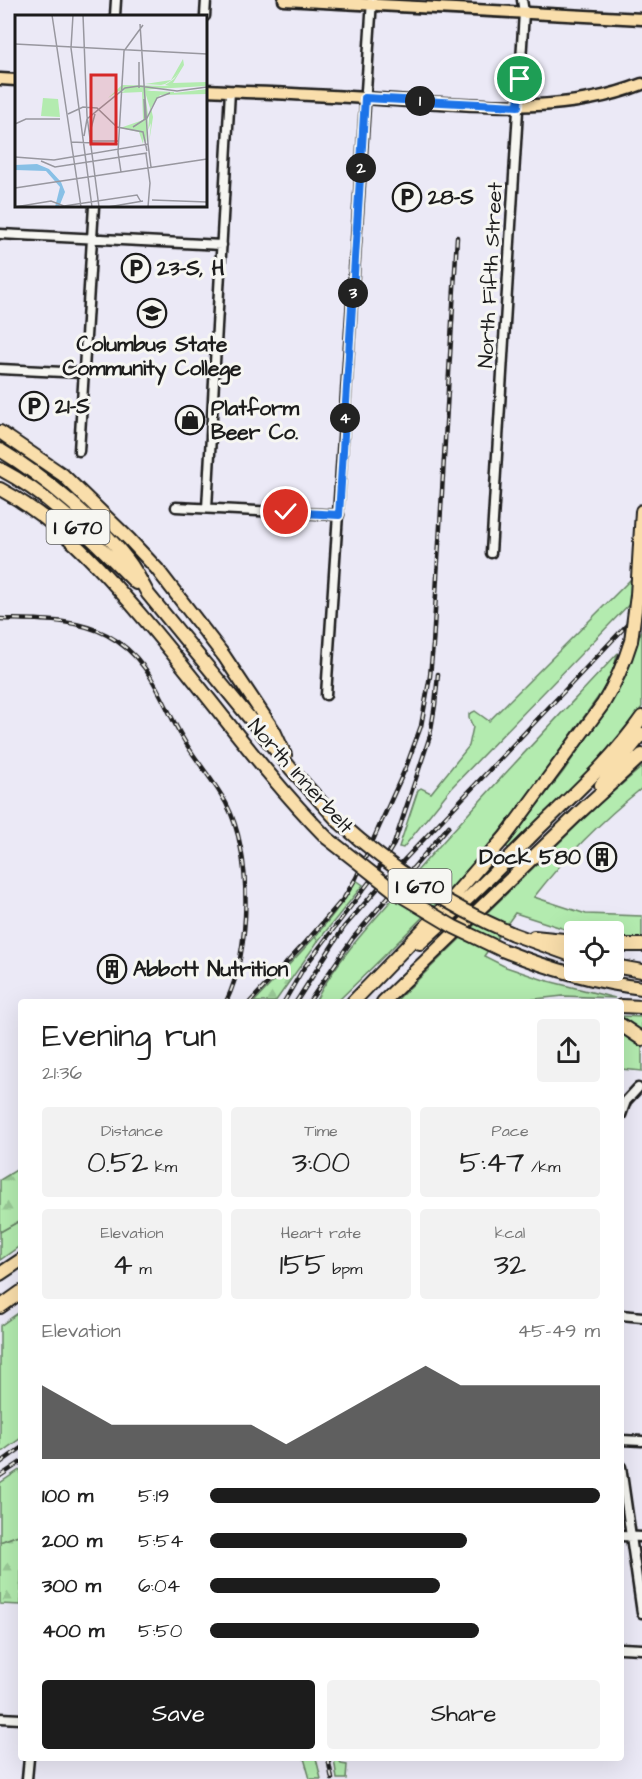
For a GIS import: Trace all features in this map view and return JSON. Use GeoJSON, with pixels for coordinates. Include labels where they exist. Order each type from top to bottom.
{"type":"FeatureCollection","features":[{"type":"Feature","properties":{"kind":"highway"},"geometry":{"type":"LineString","coordinates":[[0,432],[63,475],[129,539],[168,583],[224,656],[274,731],[292,770]]}},
{"type":"Feature","properties":{"kind":"highway","name":"North Innerbelt"},"geometry":{"type":"LineString","coordinates":[[0,450],[44,480],[81,511],[124,557],[148,594],[292,770],[338,821],[375,854],[416,883],[456,907],[513,934],[564,952]]}},
{"type":"Feature","properties":{"kind":"highway","name":"I 670"},"geometry":{"type":"LineString","coordinates":[[0,469],[34,491],[66,516],[148,594]]}},
{"type":"Feature","properties":{"kind":"highway","name":"North Innerbelt"},"geometry":{"type":"LineString","coordinates":[[0,489],[40,514],[93,560],[160,636],[290,799],[327,838],[366,871],[397,893],[454,927],[502,950],[582,977],[642,988]]}},
{"type":"Feature","properties":{"kind":"highway"},"geometry":{"type":"LineString","coordinates":[[368,988],[505,837],[603,704],[616,682],[631,641],[637,595],[642,511]]}},
{"type":"Feature","properties":{"kind":"highway"},"geometry":{"type":"LineString","coordinates":[[356,999],[449,917],[588,780],[612,755],[642,717]]}},
{"type":"Feature","properties":{"kind":"highway"},"geometry":{"type":"LineString","coordinates":[[580,812],[642,734]]}},
{"type":"Feature","properties":{"kind":"highway"},"geometry":{"type":"LineString","coordinates":[[386,999],[580,812],[642,756]]}},
{"type":"Feature","properties":{"kind":"highway"},"geometry":{"type":"LineString","coordinates":[[513,934],[564,940]]}},
{"type":"Feature","properties":{"kind":"highway"},"geometry":{"type":"LineString","coordinates":[[624,945],[642,945]]}},
{"type":"Feature","properties":{"kind":"highway"},"geometry":{"type":"LineString","coordinates":[[624,968],[642,971]]}},
{"type":"Feature","properties":{"kind":"highway"},"geometry":{"type":"LineString","coordinates":[[624,1006],[642,1007]]}},
{"type":"Feature","properties":{"kind":"highway"},"geometry":{"type":"LineString","coordinates":[[624,1027],[642,1039]]}},
{"type":"Feature","properties":{"kind":"highway"},"geometry":{"type":"LineString","coordinates":[[0,1274],[18,1262]]}},
{"type":"Feature","properties":{"kind":"highway"},"geometry":{"type":"LineString","coordinates":[[0,1307],[18,1294]]}},
{"type":"Feature","properties":{"kind":"main road"},"geometry":{"type":"LineString","coordinates":[[284,0],[371,2],[642,19]]}},
{"type":"Feature","properties":{"kind":"main road"},"geometry":{"type":"LineString","coordinates":[[0,79],[15,80]]}},
{"type":"Feature","properties":{"kind":"main road"},"geometry":{"type":"LineString","coordinates":[[207,90],[546,106],[573,103],[626,91],[642,84]]}},
{"type":"Feature","properties":{"kind":"street"},"geometry":{"type":"LineString","coordinates":[[116,15],[117,0]]}},
{"type":"Feature","properties":{"kind":"street"},"geometry":{"type":"LineString","coordinates":[[205,15],[206,0]]}},
{"type":"Feature","properties":{"kind":"street","name":"North Fifth Street"},"geometry":{"type":"LineString","coordinates":[[492,553],[524,12],[522,0]]}},
{"type":"Feature","properties":{"kind":"street"},"geometry":{"type":"LineString","coordinates":[[326,695],[371,2]]}},
{"type":"Feature","properties":{"kind":"street"},"geometry":{"type":"LineString","coordinates":[[207,508],[230,91]]}},
{"type":"Feature","properties":{"kind":"street"},"geometry":{"type":"LineString","coordinates":[[79,451],[94,207]]}},
{"type":"Feature","properties":{"kind":"street"},"geometry":{"type":"LineString","coordinates":[[0,234],[222,245]]}},
{"type":"Feature","properties":{"kind":"street"},"geometry":{"type":"LineString","coordinates":[[0,369],[84,373]]}},
{"type":"Feature","properties":{"kind":"street"},"geometry":{"type":"LineString","coordinates":[[176,507],[339,515]]}},
{"type":"Feature","properties":{"kind":"street"},"geometry":{"type":"LineString","coordinates":[[624,1107],[638,1088]]}},
{"type":"Feature","properties":{"kind":"street"},"geometry":{"type":"LineString","coordinates":[[624,1316],[642,1317]]}},
{"type":"Feature","properties":{"kind":"street"},"geometry":{"type":"LineString","coordinates":[[624,1440],[642,1441]]}},
{"type":"Feature","properties":{"kind":"street"},"geometry":{"type":"LineString","coordinates":[[624,1488],[642,1613]]}},
{"type":"Feature","properties":{"kind":"street"},"geometry":{"type":"LineString","coordinates":[[624,1536],[642,1537]]}},
{"type":"Feature","properties":{"kind":"street"},"geometry":{"type":"LineString","coordinates":[[624,1648],[642,1649]]}},
{"type":"Feature","properties":{"kind":"street"},"geometry":{"type":"LineString","coordinates":[[0,1718],[18,1719]]}},
{"type":"Feature","properties":{"kind":"street"},"geometry":{"type":"LineString","coordinates":[[27,1779],[29,1761]]}},
{"type":"Feature","properties":{"kind":"green space"},"geometry":{"type":"Polygon","coordinates":[[[642,561],[642,591],[452,787],[403,848],[399,847],[418,790],[421,788],[431,793],[469,746],[473,727],[469,714],[475,711],[489,721],[630,580],[642,561]]]}},
{"type":"Feature","properties":{"kind":"green space"},"geometry":{"type":"Polygon","coordinates":[[[642,629],[642,707],[591,769],[510,849],[505,846],[563,772],[615,697],[625,678],[642,629]]]}},
{"type":"Feature","properties":{"kind":"green space"},"geometry":{"type":"Polygon","coordinates":[[[618,653],[612,673],[601,693],[522,802],[472,865],[423,918],[340,999],[317,999],[344,956],[483,797],[618,653]]]}},
{"type":"Feature","properties":{"kind":"green space"},"geometry":{"type":"Polygon","coordinates":[[[642,767],[642,788],[585,840],[534,897],[586,914],[642,916],[642,939],[624,939],[624,921],[564,921],[564,929],[515,913],[484,956],[506,967],[544,980],[615,998],[563,996],[536,999],[398,999],[598,805],[642,767]]]}},
{"type":"Feature","properties":{"kind":"green space"},"geometry":{"type":"Polygon","coordinates":[[[356,880],[363,885],[318,941],[315,937],[356,880]]]}},
{"type":"Feature","properties":{"kind":"green space"},"geometry":{"type":"Polygon","coordinates":[[[315,937],[318,941],[277,999],[257,999],[315,937]]]}},
{"type":"Feature","properties":{"kind":"green space"},"geometry":{"type":"Polygon","coordinates":[[[624,1016],[642,1017],[642,1032],[624,1022],[624,1016]]]}},
{"type":"Feature","properties":{"kind":"green space"},"geometry":{"type":"Polygon","coordinates":[[[624,1035],[642,1047],[642,1071],[624,1069],[624,1035]]]}},
{"type":"Feature","properties":{"kind":"green space"},"geometry":{"type":"Polygon","coordinates":[[[18,1169],[18,1222],[0,1232],[0,1180],[18,1169]]]}},
{"type":"Feature","properties":{"kind":"green space"},"geometry":{"type":"Polygon","coordinates":[[[18,1222],[18,1247],[0,1260],[0,1232],[18,1222]]]}},
{"type":"Feature","properties":{"kind":"green space"},"geometry":{"type":"Polygon","coordinates":[[[18,1313],[18,1440],[0,1453],[0,1326],[18,1313]]]}},
{"type":"Feature","properties":{"kind":"green space"},"geometry":{"type":"Polygon","coordinates":[[[18,1471],[18,1535],[0,1542],[0,1483],[18,1471]]]}},
{"type":"Feature","properties":{"kind":"green space"},"geometry":{"type":"Polygon","coordinates":[[[18,1535],[18,1605],[0,1604],[0,1542],[18,1535]]]}},
{"type":"Feature","properties":{"kind":"green space"},"geometry":{"type":"Polygon","coordinates":[[[305,1761],[317,1761],[321,1779],[310,1779],[305,1761]]]}},
{"type":"Feature","properties":{"kind":"green space"},"geometry":{"type":"Polygon","coordinates":[[[334,1761],[340,1761],[341,1764],[347,1765],[346,1779],[337,1779],[334,1761]]]}},
{"type":"Feature","properties":{"kind":"railway"},"geometry":{"type":"LineString","coordinates":[[253,999],[344,898],[356,878],[406,767],[421,726],[433,645],[457,237]]}},
{"type":"Feature","properties":{"kind":"railway"},"geometry":{"type":"LineString","coordinates":[[298,999],[344,927],[387,878],[642,609]]}},
{"type":"Feature","properties":{"kind":"railway"},"geometry":{"type":"LineString","coordinates":[[0,619],[55,621],[81,625],[107,635],[122,644],[144,666],[186,744],[221,794],[235,824],[241,848],[246,903],[240,957],[227,999]]}},
{"type":"Feature","properties":{"kind":"railway"},"geometry":{"type":"LineString","coordinates":[[286,999],[303,969],[376,873],[394,844],[430,736],[438,674]]}},
{"type":"Feature","properties":{"kind":"railway"},"geometry":{"type":"LineString","coordinates":[[311,999],[353,938],[449,826]]}},
{"type":"Feature","properties":{"kind":"railway"},"geometry":{"type":"LineString","coordinates":[[0,1463],[18,1450]]}},
{"type":"Feature","properties":{"kind":"railway"},"geometry":{"type":"LineString","coordinates":[[0,1476],[18,1464]]}},
{"type":"Feature","properties":{"kind":"railway"},"geometry":{"type":"LineString","coordinates":[[329,1761],[332,1779]]}},
{"type":"Feature","properties":{"kind":"place","name":"28-S"},"geometry":{"type":"Point","coordinates":[407,197]}},
{"type":"Feature","properties":{"kind":"place","name":"23-S, H"},"geometry":{"type":"Point","coordinates":[136,268]}},
{"type":"Feature","properties":{"kind":"place","name":"Columbus State Community College"},"geometry":{"type":"Point","coordinates":[152,313]}},
{"type":"Feature","properties":{"kind":"place","name":"21-S"},"geometry":{"type":"Point","coordinates":[34,406]}},
{"type":"Feature","properties":{"kind":"place","name":"Platform Beer Co."},"geometry":{"type":"Point","coordinates":[190,420]}},
{"type":"Feature","properties":{"kind":"place","name":"Dock 580"},"geometry":{"type":"Point","coordinates":[602,857]}},
{"type":"Feature","properties":{"kind":"place","name":"Abbott Nutrition"},"geometry":{"type":"Point","coordinates":[112,969]}},
{"type":"Feature","properties":{"kind":"route"},"geometry":{"type":"LineString","coordinates":[[286,512],[339,515],[365,98],[518,106],[520,79]]}}]}
